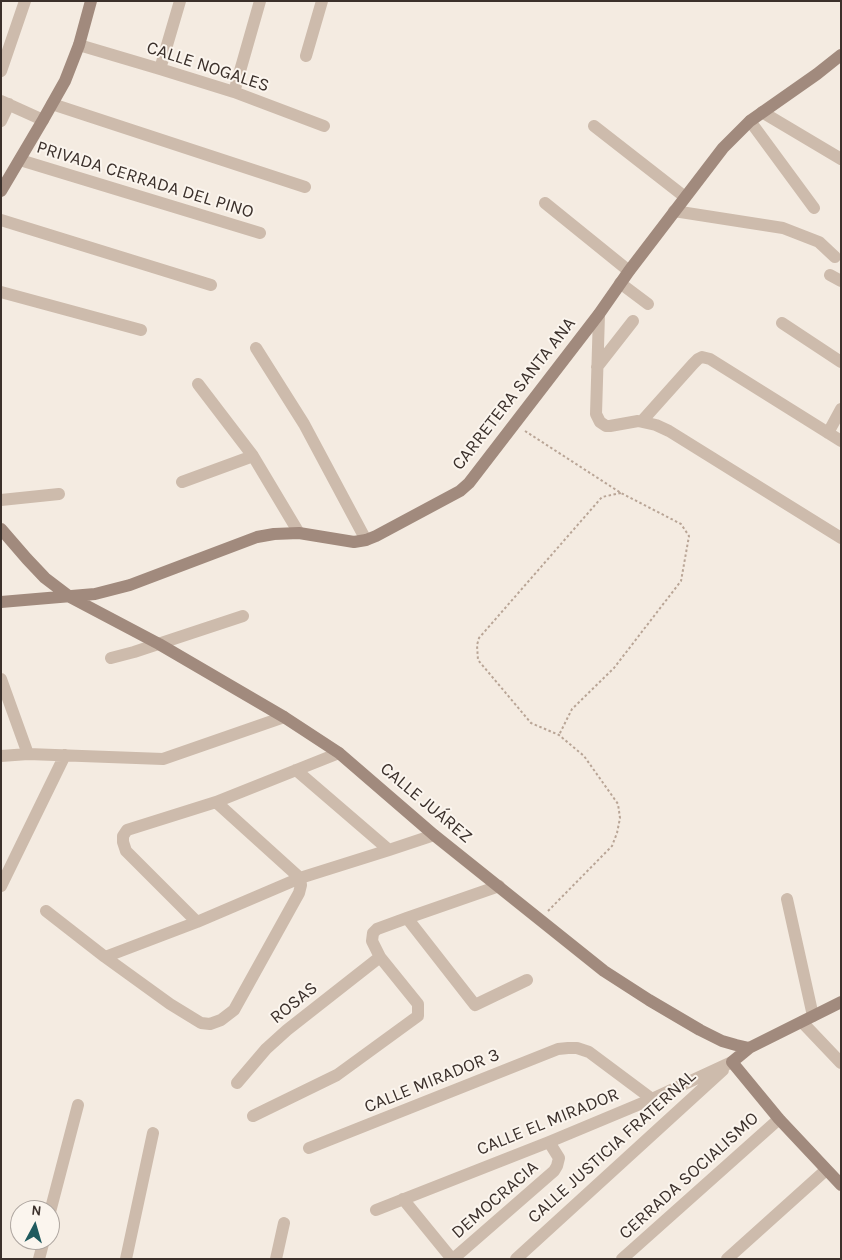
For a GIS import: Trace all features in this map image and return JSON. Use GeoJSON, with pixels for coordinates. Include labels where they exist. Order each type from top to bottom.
{"type":"FeatureCollection","features":[{"type":"Feature","properties":{"kind":"street"},"geometry":{"type":"LineString","coordinates":[[1,71],[25,1]]}},
{"type":"Feature","properties":{"kind":"street"},"geometry":{"type":"LineString","coordinates":[[1,191],[65,81],[79,45],[91,1]]}},
{"type":"Feature","properties":{"kind":"street"},"geometry":{"type":"LineString","coordinates":[[160,69],[180,1]]}},
{"type":"Feature","properties":{"kind":"street"},"geometry":{"type":"LineString","coordinates":[[234,92],[260,1]]}},
{"type":"Feature","properties":{"kind":"street"},"geometry":{"type":"LineString","coordinates":[[306,56],[322,1]]}},
{"type":"Feature","properties":{"kind":"street","name":"CALLE NOGALES"},"geometry":{"type":"LineString","coordinates":[[79,45],[234,92],[324,126]]}},
{"type":"Feature","properties":{"kind":"street","name":"CARRETERA SANTA ANA"},"geometry":{"type":"LineString","coordinates":[[1,602],[95,594],[130,585],[257,537],[274,534],[299,533],[354,542],[366,540],[460,491],[469,483],[599,314],[620,283],[723,148],[750,121],[841,55]]}},
{"type":"Feature","properties":{"kind":"street"},"geometry":{"type":"LineString","coordinates":[[1,121],[5,102],[43,120]]}},
{"type":"Feature","properties":{"kind":"street"},"geometry":{"type":"LineString","coordinates":[[52,104],[305,187]]}},
{"type":"Feature","properties":{"kind":"street"},"geometry":{"type":"LineString","coordinates":[[762,112],[841,159]]}},
{"type":"Feature","properties":{"kind":"street"},"geometry":{"type":"LineString","coordinates":[[750,121],[814,208]]}},
{"type":"Feature","properties":{"kind":"street"},"geometry":{"type":"LineString","coordinates":[[594,126],[685,197]]}},
{"type":"Feature","properties":{"kind":"street","name":"PRIVADA CERRADA DEL PINO"},"geometry":{"type":"LineString","coordinates":[[20,160],[260,233]]}},
{"type":"Feature","properties":{"kind":"street"},"geometry":{"type":"LineString","coordinates":[[545,203],[629,271]]}},
{"type":"Feature","properties":{"kind":"street"},"geometry":{"type":"LineString","coordinates":[[674,212],[783,228],[819,242],[835,257]]}},
{"type":"Feature","properties":{"kind":"street"},"geometry":{"type":"LineString","coordinates":[[1,220],[211,285]]}},
{"type":"Feature","properties":{"kind":"street"},"geometry":{"type":"LineString","coordinates":[[620,283],[648,304]]}},
{"type":"Feature","properties":{"kind":"street"},"geometry":{"type":"LineString","coordinates":[[1,292],[141,330]]}},
{"type":"Feature","properties":{"kind":"street"},"geometry":{"type":"LineString","coordinates":[[599,314],[596,414],[600,422],[606,426],[638,421],[656,424],[841,538]]}},
{"type":"Feature","properties":{"kind":"street"},"geometry":{"type":"LineString","coordinates":[[598,367],[633,321]]}},
{"type":"Feature","properties":{"kind":"street"},"geometry":{"type":"LineString","coordinates":[[782,323],[841,362]]}},
{"type":"Feature","properties":{"kind":"street"},"geometry":{"type":"LineString","coordinates":[[256,348],[304,424],[366,540]]}},
{"type":"Feature","properties":{"kind":"street"},"geometry":{"type":"LineString","coordinates":[[642,421],[693,364],[702,357],[710,359],[841,441]]}},
{"type":"Feature","properties":{"kind":"street"},"geometry":{"type":"LineString","coordinates":[[198,384],[253,456],[299,533]]}},
{"type":"Feature","properties":{"kind":"street"},"geometry":{"type":"LineString","coordinates":[[828,433],[841,409]]}},
{"type":"Feature","properties":{"kind":"street"},"geometry":{"type":"LineString","coordinates":[[182,482],[253,456]]}},
{"type":"Feature","properties":{"kind":"street"},"geometry":{"type":"LineString","coordinates":[[1,500],[59,494]]}},
{"type":"Feature","properties":{"kind":"street","name":"CALLE JUÁREZ"},"geometry":{"type":"LineString","coordinates":[[1,529],[45,578],[70,597],[159,644],[284,717],[339,753],[434,834],[604,971],[700,1030],[722,1041],[749,1048]]}},
{"type":"Feature","properties":{"kind":"street"},"geometry":{"type":"LineString","coordinates":[[111,658],[243,616]]}},
{"type":"Feature","properties":{"kind":"street"},"geometry":{"type":"LineString","coordinates":[[1,679],[28,754]]}},
{"type":"Feature","properties":{"kind":"street"},"geometry":{"type":"LineString","coordinates":[[1,756],[28,754],[163,759],[284,717]]}},
{"type":"Feature","properties":{"kind":"street"},"geometry":{"type":"LineString","coordinates":[[197,922],[126,851],[123,836],[127,830],[216,802],[339,753]]}},
{"type":"Feature","properties":{"kind":"street"},"geometry":{"type":"LineString","coordinates":[[1,886],[65,755]]}},
{"type":"Feature","properties":{"kind":"street"},"geometry":{"type":"LineString","coordinates":[[296,770],[389,850]]}},
{"type":"Feature","properties":{"kind":"street"},"geometry":{"type":"LineString","coordinates":[[46,911],[105,957],[170,1004],[200,1023],[210,1024],[221,1020],[234,1010],[299,893],[301,885],[300,878],[216,802]]}},
{"type":"Feature","properties":{"kind":"street"},"geometry":{"type":"LineString","coordinates":[[105,957],[197,922],[300,878],[434,834]]}},
{"type":"Feature","properties":{"kind":"street"},"geometry":{"type":"LineString","coordinates":[[253,1116],[338,1075],[418,1016],[418,1004],[380,957],[372,941],[373,933],[377,929],[499,886]]}},
{"type":"Feature","properties":{"kind":"street"},"geometry":{"type":"LineString","coordinates":[[787,899],[808,1019],[841,1063]]}},
{"type":"Feature","properties":{"kind":"street"},"geometry":{"type":"LineString","coordinates":[[407,918],[475,1005],[527,980]]}},
{"type":"Feature","properties":{"kind":"street","name":"ROSAS"},"geometry":{"type":"LineString","coordinates":[[237,1083],[266,1049],[287,1030],[380,957]]}},
{"type":"Feature","properties":{"kind":"street"},"geometry":{"type":"LineString","coordinates":[[841,1002],[749,1048],[732,1062],[779,1119],[841,1185]]}},
{"type":"Feature","properties":{"kind":"street","name":"CALLE MIRADOR 3"},"geometry":{"type":"LineString","coordinates":[[309,1148],[558,1049],[578,1048],[589,1052],[652,1099]]}},
{"type":"Feature","properties":{"kind":"street","name":"CALLE EL MIRADOR"},"geometry":{"type":"LineString","coordinates":[[376,1210],[652,1099],[732,1062]]}},
{"type":"Feature","properties":{"kind":"street","name":"CALLE JUSTICIA FRATERNAL"},"geometry":{"type":"LineString","coordinates":[[516,1259],[732,1062]]}},
{"type":"Feature","properties":{"kind":"street"},"geometry":{"type":"LineString","coordinates":[[53,1200],[78,1105]]}},
{"type":"Feature","properties":{"kind":"street","name":"CERRADA SOCIALISMO"},"geometry":{"type":"LineString","coordinates":[[622,1259],[779,1119]]}},
{"type":"Feature","properties":{"kind":"street"},"geometry":{"type":"LineString","coordinates":[[126,1259],[153,1132]]}},
{"type":"Feature","properties":{"kind":"street","name":"DEMOCRACIA"},"geometry":{"type":"LineString","coordinates":[[452,1259],[554,1171],[559,1158],[548,1142]]}},
{"type":"Feature","properties":{"kind":"street"},"geometry":{"type":"LineString","coordinates":[[727,1259],[826,1170]]}},
{"type":"Feature","properties":{"kind":"street"},"geometry":{"type":"LineString","coordinates":[[403,1199],[452,1259]]}},
{"type":"Feature","properties":{"kind":"street"},"geometry":{"type":"LineString","coordinates":[[276,1259],[284,1223]]}},
{"type":"Feature","properties":{"kind":"path"},"geometry":{"type":"LineString","coordinates":[[514,424],[621,493],[681,524],[689,536],[681,582],[614,668],[572,709],[558,735]]}},
{"type":"Feature","properties":{"kind":"path"},"geometry":{"type":"LineString","coordinates":[[540,919],[612,846],[620,818],[618,804],[584,756],[558,735],[531,722],[478,660],[479,638],[602,497],[621,493]]}}]}
